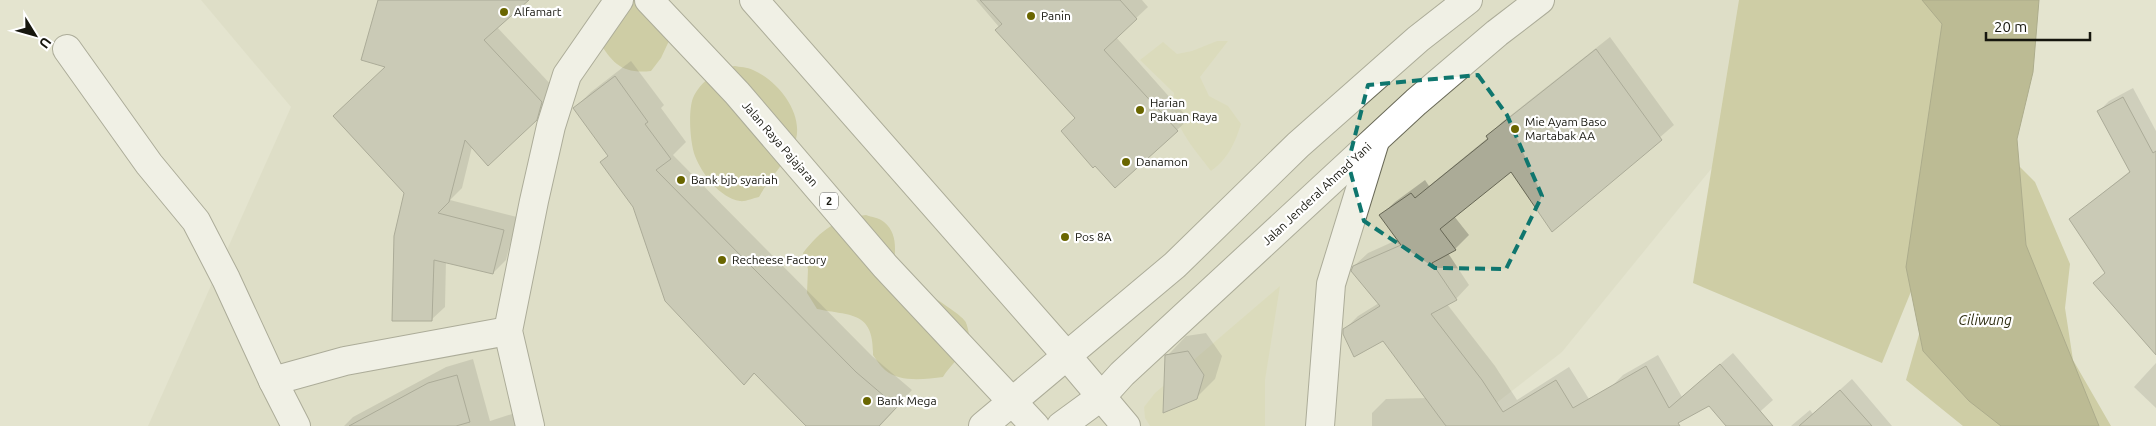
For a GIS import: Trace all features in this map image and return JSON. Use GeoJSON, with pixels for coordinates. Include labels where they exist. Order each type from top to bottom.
{"type":"FeatureCollection","features":[{"type":"Feature","properties":{"kind":"main road"},"geometry":{"type":"LineString","coordinates":[[530,426],[508,331],[551,126],[566,75],[619,0]]}},
{"type":"Feature","properties":{"kind":"main road","name":"Jalan Raya Pajajaran"},"geometry":{"type":"LineString","coordinates":[[649,0],[737,93],[885,266],[1011,401]]}},
{"type":"Feature","properties":{"kind":"main road"},"geometry":{"type":"LineString","coordinates":[[754,0],[1102,396],[1126,426]]}},
{"type":"Feature","properties":{"kind":"main road"},"geometry":{"type":"LineString","coordinates":[[983,426],[1175,265],[1298,145],[1418,39],[1468,0]]}},
{"type":"Feature","properties":{"kind":"main road","name":"Jalan Jenderal Ahmad Yani"},"geometry":{"type":"LineString","coordinates":[[1061,426],[1102,396],[1122,374],[1375,140],[1496,33],[1540,0]]}},
{"type":"Feature","properties":{"kind":"main road"},"geometry":{"type":"LineString","coordinates":[[67,49],[149,164],[196,221],[226,279],[296,426]]}},
{"type":"Feature","properties":{"kind":"main road"},"geometry":{"type":"LineString","coordinates":[[1320,426],[1332,284],[1375,140]]}},
{"type":"Feature","properties":{"kind":"main road"},"geometry":{"type":"LineString","coordinates":[[273,381],[345,361],[508,331]]}},
{"type":"Feature","properties":{"kind":"main road","name":"2"},"geometry":{"type":"LineString","coordinates":[[1011,401],[1035,426]]}},
{"type":"Feature","properties":{"kind":"highlighted area"},"geometry":{"type":"Polygon","coordinates":[[[1478,75],[1507,115],[1542,196],[1506,269],[1435,268],[1364,221],[1348,163],[1368,85],[1478,75]]]}},
{"type":"Feature","properties":{"kind":"shaded area"},"geometry":{"type":"Polygon","coordinates":[[[201,0],[1766,0],[1729,147],[1562,352],[1467,426],[148,426],[291,107],[201,0]]]}},
{"type":"Feature","properties":{"kind":"shaded area"},"geometry":{"type":"Polygon","coordinates":[[[606,0],[667,0],[675,28],[661,58],[651,71],[633,71],[619,66],[598,40],[606,0]]]}},
{"type":"Feature","properties":{"kind":"shaded area"},"geometry":{"type":"Polygon","coordinates":[[[1739,0],[2017,0],[1983,114],[1882,363],[1693,283],[1739,0]]]}},
{"type":"Feature","properties":{"kind":"shaded area"},"geometry":{"type":"Polygon","coordinates":[[[1217,41],[1228,41],[1200,77],[1209,96],[1228,106],[1241,124],[1230,150],[1211,171],[1179,125],[1174,104],[1174,93],[1140,60],[1163,42],[1177,54],[1192,51],[1217,41]]]}},
{"type":"Feature","properties":{"kind":"shaded area"},"geometry":{"type":"Polygon","coordinates":[[[734,66],[753,70],[771,81],[779,89],[792,108],[796,118],[797,129],[794,145],[759,197],[742,201],[733,199],[719,190],[702,170],[695,156],[690,127],[691,104],[700,86],[710,78],[734,66]]]}},
{"type":"Feature","properties":{"kind":"shaded area"},"geometry":{"type":"Polygon","coordinates":[[[2013,160],[2035,182],[2070,264],[2065,308],[2073,360],[2111,426],[1963,426],[1906,380],[1961,188],[2013,160]]]}},
{"type":"Feature","properties":{"kind":"shaded area"},"geometry":{"type":"Polygon","coordinates":[[[866,215],[882,221],[892,232],[895,245],[893,271],[954,311],[966,322],[969,334],[966,347],[943,377],[913,379],[891,374],[883,368],[873,355],[872,341],[865,323],[850,315],[817,309],[807,293],[808,269],[803,253],[830,226],[846,219],[866,215]]]}},
{"type":"Feature","properties":{"kind":"shaded area"},"geometry":{"type":"Polygon","coordinates":[[[1280,286],[1265,380],[1265,426],[1150,426],[1145,418],[1144,407],[1155,393],[1280,286]]]}},
{"type":"Feature","properties":{"kind":"water","name":"Ciliwung"},"geometry":{"type":"Polygon","coordinates":[[[1922,0],[2039,0],[2033,72],[2017,139],[2026,245],[2099,426],[2001,426],[1969,401],[1923,351],[1906,267],[1942,24],[1922,0]]]}},
{"type":"Feature","properties":{"kind":"building"},"geometry":{"type":"Polygon","coordinates":[[[378,0],[529,0],[484,40],[542,102],[537,120],[488,166],[465,140],[449,202],[438,213],[504,230],[493,274],[434,260],[432,321],[392,321],[394,236],[404,193],[333,116],[385,67],[361,60],[378,0]]]}},
{"type":"Feature","properties":{"kind":"building"},"geometry":{"type":"Polygon","coordinates":[[[980,0],[1120,0],[1137,19],[1104,50],[1178,131],[1115,188],[1095,166],[1093,168],[1061,131],[1075,118],[995,30],[1002,24],[980,0]]]}},
{"type":"Feature","properties":{"kind":"building"},"geometry":{"type":"Polygon","coordinates":[[[1596,49],[1662,140],[1552,232],[1511,172],[1440,229],[1456,250],[1432,263],[1457,300],[1431,314],[1482,380],[1503,412],[1556,380],[1573,408],[1646,366],[1669,408],[1720,364],[1773,426],[1726,426],[1709,406],[1678,423],[1680,426],[1446,426],[1383,341],[1354,357],[1343,334],[1343,329],[1380,306],[1351,271],[1353,266],[1401,245],[1379,215],[1411,193],[1415,198],[1488,139],[1486,136],[1596,49]]]}},
{"type":"Feature","properties":{"kind":"building"},"geometry":{"type":"Polygon","coordinates":[[[615,76],[648,122],[645,124],[671,159],[656,170],[856,372],[897,407],[879,426],[806,426],[754,373],[744,385],[665,301],[633,207],[600,162],[608,156],[573,108],[615,76]]]}},
{"type":"Feature","properties":{"kind":"building"},"geometry":{"type":"Polygon","coordinates":[[[2123,97],[2153,153],[2156,151],[2156,355],[2093,283],[2105,273],[2069,219],[2130,172],[2097,111],[2123,97]]]}},
{"type":"Feature","properties":{"kind":"building"},"geometry":{"type":"Polygon","coordinates":[[[1188,351],[1204,375],[1197,399],[1163,413],[1165,355],[1188,351]]]}},
{"type":"Feature","properties":{"kind":"building"},"geometry":{"type":"Polygon","coordinates":[[[457,375],[470,422],[456,426],[349,426],[428,383],[457,375]]]}},
{"type":"Feature","properties":{"kind":"building"},"geometry":{"type":"Polygon","coordinates":[[[1840,390],[1872,426],[1799,426],[1840,390]]]}},
{"type":"Feature","properties":{"kind":"place","name":"Alfamart"},"geometry":{"type":"Point","coordinates":[504,12]}},
{"type":"Feature","properties":{"kind":"place","name":"Panin"},"geometry":{"type":"Point","coordinates":[1031,16]}},
{"type":"Feature","properties":{"kind":"place","name":"Harian Pakuan Raya"},"geometry":{"type":"Point","coordinates":[1140,110]}},
{"type":"Feature","properties":{"kind":"place","name":"Mie Ayam Baso Martabak AA"},"geometry":{"type":"Point","coordinates":[1515,129]}},
{"type":"Feature","properties":{"kind":"place","name":"Danamon"},"geometry":{"type":"Point","coordinates":[1126,162]}},
{"type":"Feature","properties":{"kind":"place","name":"Bank bjb syariah"},"geometry":{"type":"Point","coordinates":[681,180]}},
{"type":"Feature","properties":{"kind":"place","name":"Pos 8A"},"geometry":{"type":"Point","coordinates":[1065,237]}},
{"type":"Feature","properties":{"kind":"place","name":"Recheese Factory"},"geometry":{"type":"Point","coordinates":[722,260]}},
{"type":"Feature","properties":{"kind":"place","name":"Bank Mega"},"geometry":{"type":"Point","coordinates":[867,401]}}]}
